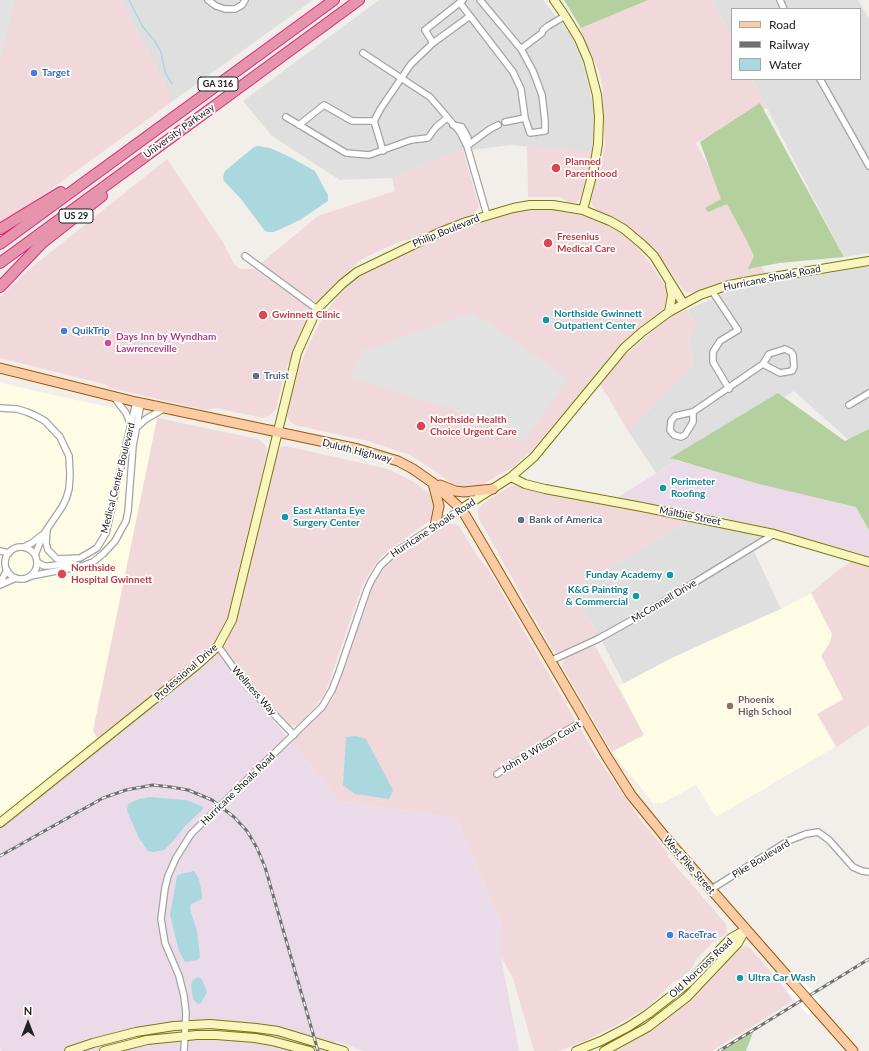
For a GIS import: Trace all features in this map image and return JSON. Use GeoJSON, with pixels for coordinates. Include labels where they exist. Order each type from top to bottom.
{"type":"FeatureCollection","features":[{"type":"Feature","properties":{"kind":"highway","name":"University Parkway"},"geometry":{"type":"LineString","coordinates":[[0,244],[334,0]]}},
{"type":"Feature","properties":{"kind":"highway","name":"University Parkway"},"geometry":{"type":"LineString","coordinates":[[0,263],[359,0]]}},
{"type":"Feature","properties":{"kind":"highway","name":"US 29"},"geometry":{"type":"LineString","coordinates":[[0,287],[42,243],[128,177],[156,149]]}},
{"type":"Feature","properties":{"kind":"highway","name":"US 29"},"geometry":{"type":"LineString","coordinates":[[0,229],[103,169]]}},
{"type":"Feature","properties":{"kind":"main road","name":"Duluth Highway"},"geometry":{"type":"LineString","coordinates":[[3,370],[138,402],[382,456],[404,464],[433,483],[461,509],[550,661]]}},
{"type":"Feature","properties":{"kind":"main road"},"geometry":{"type":"LineString","coordinates":[[433,483],[455,491],[464,492],[493,489]]}},
{"type":"Feature","properties":{"kind":"main road"},"geometry":{"type":"LineString","coordinates":[[433,483],[439,502],[438,516],[435,526]]}},
{"type":"Feature","properties":{"kind":"main road","name":"West Pike Street"},"geometry":{"type":"LineString","coordinates":[[550,661],[621,780],[634,798],[710,890],[853,1051]]}},
{"type":"Feature","properties":{"kind":"street"},"geometry":{"type":"LineString","coordinates":[[208,0],[216,6],[225,9],[235,9],[242,5],[245,0]]}},
{"type":"Feature","properties":{"kind":"street"},"geometry":{"type":"LineString","coordinates":[[433,43],[425,30],[462,1],[470,16],[512,72],[521,89],[525,118],[530,133],[545,131],[542,95],[534,71],[521,49],[480,0]]}},
{"type":"Feature","properties":{"kind":"street"},"geometry":{"type":"LineString","coordinates":[[554,0],[579,39],[588,60],[596,89],[599,135],[596,159],[583,210]]}},
{"type":"Feature","properties":{"kind":"street"},"geometry":{"type":"LineString","coordinates":[[383,151],[374,122],[381,108],[411,64],[433,43],[470,16]]}},
{"type":"Feature","properties":{"kind":"street"},"geometry":{"type":"LineString","coordinates":[[521,49],[566,17]]}},
{"type":"Feature","properties":{"kind":"street"},"geometry":{"type":"LineString","coordinates":[[363,52],[430,97],[453,125],[462,127],[461,142],[466,145],[487,215]]}},
{"type":"Feature","properties":{"kind":"street"},"geometry":{"type":"LineString","coordinates":[[821,80],[869,166]]}},
{"type":"Feature","properties":{"kind":"street"},"geometry":{"type":"LineString","coordinates":[[299,125],[324,105],[352,121],[374,122]]}},
{"type":"Feature","properties":{"kind":"street"},"geometry":{"type":"LineString","coordinates":[[286,117],[346,153],[369,155],[411,140],[428,138],[436,128],[448,118]]}},
{"type":"Feature","properties":{"kind":"street"},"geometry":{"type":"LineString","coordinates":[[505,122],[525,118]]}},
{"type":"Feature","properties":{"kind":"street"},"geometry":{"type":"LineString","coordinates":[[466,145],[498,125]]}},
{"type":"Feature","properties":{"kind":"street","name":"Philip Boulevard"},"geometry":{"type":"LineString","coordinates":[[278,432],[297,353],[318,309],[342,284],[357,272],[438,233],[487,215],[530,205],[553,204],[583,210],[610,221],[636,239],[654,256],[670,280],[683,304]]}},
{"type":"Feature","properties":{"kind":"street"},"geometry":{"type":"LineString","coordinates":[[245,256],[318,309]]}},
{"type":"Feature","properties":{"kind":"street","name":"Hurricane Shoals Road"},"geometry":{"type":"LineString","coordinates":[[184,1051],[186,1036],[186,1011],[184,993],[162,930],[162,909],[168,876],[183,846],[191,834],[322,707],[332,690],[363,598],[375,573],[387,559],[395,552],[511,477],[534,457],[624,348],[642,332],[669,312],[712,291],[755,280],[869,261]]}},
{"type":"Feature","properties":{"kind":"street"},"geometry":{"type":"LineString","coordinates":[[669,312],[672,295],[670,280]]}},
{"type":"Feature","properties":{"kind":"street"},"geometry":{"type":"LineString","coordinates":[[712,291],[738,330],[720,341],[713,352],[713,362],[728,388]]}},
{"type":"Feature","properties":{"kind":"street"},"geometry":{"type":"LineString","coordinates":[[693,412],[693,422],[685,435],[681,437],[674,435],[670,430],[671,421],[676,416],[693,412],[763,364],[769,354],[785,349],[793,355],[794,367],[792,371],[780,373],[763,364]]}},
{"type":"Feature","properties":{"kind":"street"},"geometry":{"type":"LineString","coordinates":[[849,405],[869,393]]}},
{"type":"Feature","properties":{"kind":"street"},"geometry":{"type":"LineString","coordinates":[[113,396],[126,413],[133,428]]}},
{"type":"Feature","properties":{"kind":"street","name":"Medical Center Boulevard"},"geometry":{"type":"LineString","coordinates":[[47,529],[46,542],[48,550],[54,556],[62,559],[80,558],[97,548],[106,533],[133,428],[138,402]]}},
{"type":"Feature","properties":{"kind":"street"},"geometry":{"type":"LineString","coordinates":[[0,408],[17,409],[36,416],[53,428],[60,437],[69,456],[69,489],[62,508],[43,535],[34,555]]}},
{"type":"Feature","properties":{"kind":"street","name":"Medical Center Boulevard"},"geometry":{"type":"LineString","coordinates":[[133,428],[165,408]]}},
{"type":"Feature","properties":{"kind":"street","name":"Medical Center Boulevard"},"geometry":{"type":"LineString","coordinates":[[31,576],[82,566],[93,562],[103,554],[114,541],[126,521],[128,511],[133,428]]}},
{"type":"Feature","properties":{"kind":"street","name":"Professional Drive"},"geometry":{"type":"LineString","coordinates":[[0,823],[218,646],[232,620],[278,432]]}},
{"type":"Feature","properties":{"kind":"street","name":"Maltbie Street"},"geometry":{"type":"LineString","coordinates":[[511,477],[525,484],[545,489],[680,514],[774,534],[869,562]]}},
{"type":"Feature","properties":{"kind":"street","name":"McConnell Drive"},"geometry":{"type":"LineString","coordinates":[[550,661],[598,639],[646,612],[774,534]]}},
{"type":"Feature","properties":{"kind":"street"},"geometry":{"type":"LineString","coordinates":[[24,548],[43,535]]}},
{"type":"Feature","properties":{"kind":"street"},"geometry":{"type":"LineString","coordinates":[[5,562],[9,553],[18,548],[29,549],[37,562],[44,566],[64,564],[80,558]]}},
{"type":"Feature","properties":{"kind":"street"},"geometry":{"type":"LineString","coordinates":[[0,551],[9,553]]}},
{"type":"Feature","properties":{"kind":"street"},"geometry":{"type":"LineString","coordinates":[[0,558],[5,562],[7,570],[11,576],[16,578]]}},
{"type":"Feature","properties":{"kind":"street"},"geometry":{"type":"LineString","coordinates":[[0,584],[16,578],[26,578],[31,576],[37,562]]}},
{"type":"Feature","properties":{"kind":"street"},"geometry":{"type":"LineString","coordinates":[[0,584],[7,570]]}},
{"type":"Feature","properties":{"kind":"street","name":"Wellness Way"},"geometry":{"type":"LineString","coordinates":[[218,646],[233,667],[265,705],[294,735]]}},
{"type":"Feature","properties":{"kind":"street","name":"John B Wilson Court"},"geometry":{"type":"LineString","coordinates":[[497,774],[555,737],[585,720]]}},
{"type":"Feature","properties":{"kind":"street","name":"Pike Boulevard"},"geometry":{"type":"LineString","coordinates":[[710,890],[788,841],[806,834],[818,832],[828,840],[853,867],[869,872]]}},
{"type":"Feature","properties":{"kind":"street","name":"Old Norcross Road"},"geometry":{"type":"LineString","coordinates":[[576,1051],[601,1041],[628,1027],[648,1014],[689,982],[731,938],[745,930]]}},
{"type":"Feature","properties":{"kind":"street","name":"Old Norcross Road"},"geometry":{"type":"LineString","coordinates":[[604,1051],[648,1027],[687,997],[738,943],[745,930]]}},
{"type":"Feature","properties":{"kind":"street"},"geometry":{"type":"LineString","coordinates":[[69,1051],[136,1032],[186,1025],[227,1025],[271,1030],[297,1036],[344,1051]]}},
{"type":"Feature","properties":{"kind":"street"},"geometry":{"type":"LineString","coordinates":[[104,1051],[147,1040],[216,1035],[248,1037],[272,1041],[310,1051]]}},
{"type":"Feature","properties":{"kind":"shaded area"},"geometry":{"type":"Polygon","coordinates":[[[0,0],[121,0],[173,101],[25,208],[0,223],[0,0]]]}},
{"type":"Feature","properties":{"kind":"shaded area"},"geometry":{"type":"Polygon","coordinates":[[[0,0],[13,0],[15,3],[0,59],[0,0]]]}},
{"type":"Feature","properties":{"kind":"shaded area"},"geometry":{"type":"Polygon","coordinates":[[[121,0],[313,0],[173,101],[121,0]]]}},
{"type":"Feature","properties":{"kind":"shaded area"},"geometry":{"type":"Polygon","coordinates":[[[379,0],[543,0],[570,33],[581,56],[592,99],[594,119],[592,152],[510,145],[456,152],[392,178],[340,180],[272,136],[243,101],[379,0]]]}},
{"type":"Feature","properties":{"kind":"shaded area"},"geometry":{"type":"Polygon","coordinates":[[[646,0],[712,0],[731,35],[731,80],[753,80],[767,108],[696,143],[765,273],[732,279],[694,292],[687,292],[682,289],[669,269],[653,249],[624,225],[597,211],[591,203],[595,181],[601,168],[605,142],[602,104],[603,90],[599,71],[578,27],[646,0]]]}},
{"type":"Feature","properties":{"kind":"shaded area"},"geometry":{"type":"Polygon","coordinates":[[[712,0],[858,0],[869,19],[869,253],[844,257],[753,80],[861,80],[861,8],[731,8],[731,35],[712,0]]]}},
{"type":"Feature","properties":{"kind":"shaded area"},"geometry":{"type":"Polygon","coordinates":[[[527,146],[592,152],[580,199],[576,202],[569,203],[560,197],[528,197],[527,146]]]}},
{"type":"Feature","properties":{"kind":"shaded area"},"geometry":{"type":"Polygon","coordinates":[[[463,151],[479,206],[478,209],[469,218],[414,239],[394,244],[359,261],[325,298],[320,301],[313,301],[260,264],[318,216],[395,191],[392,178],[456,152],[463,151]]]}},
{"type":"Feature","properties":{"kind":"shaded area"},"geometry":{"type":"Polygon","coordinates":[[[167,159],[222,241],[235,265],[240,269],[255,269],[308,305],[312,311],[284,375],[276,409],[269,416],[262,418],[216,408],[205,410],[111,388],[104,384],[0,358],[0,297],[26,272],[167,159]]]}},
{"type":"Feature","properties":{"kind":"shaded area"},"geometry":{"type":"Polygon","coordinates":[[[520,210],[560,210],[584,216],[603,223],[621,233],[634,243],[647,259],[668,292],[669,300],[666,308],[630,336],[535,447],[512,468],[480,486],[473,488],[458,487],[410,455],[368,441],[295,425],[290,421],[287,416],[294,379],[311,340],[326,311],[341,292],[354,280],[379,263],[469,227],[520,210]]]}},
{"type":"Feature","properties":{"kind":"shaded area"},"geometry":{"type":"Polygon","coordinates":[[[869,266],[869,451],[861,451],[794,391],[656,473],[628,431],[693,365],[689,337],[696,325],[687,310],[734,289],[869,266]]]}},
{"type":"Feature","properties":{"kind":"shaded area"},"geometry":{"type":"Polygon","coordinates":[[[687,310],[696,325],[689,337],[693,365],[628,431],[599,384],[620,360],[657,327],[672,316],[687,310]]]}},
{"type":"Feature","properties":{"kind":"shaded area"},"geometry":{"type":"Polygon","coordinates":[[[472,312],[568,378],[524,442],[475,417],[350,376],[361,352],[472,312]]]}},
{"type":"Feature","properties":{"kind":"shaded area","name":"Northside Hospital Gwinnett"},"geometry":{"type":"Polygon","coordinates":[[[0,383],[157,418],[93,730],[100,745],[0,829],[0,383]]]}},
{"type":"Feature","properties":{"kind":"shaded area"},"geometry":{"type":"Polygon","coordinates":[[[157,418],[258,439],[265,445],[267,452],[228,621],[222,633],[210,648],[143,704],[97,739],[93,730],[157,418]]]}},
{"type":"Feature","properties":{"kind":"shaded area"},"geometry":{"type":"Polygon","coordinates":[[[286,446],[388,469],[412,481],[429,493],[433,497],[436,504],[434,516],[429,521],[384,554],[375,564],[362,586],[326,691],[304,719],[297,725],[292,726],[287,725],[271,707],[224,651],[223,647],[255,532],[260,523],[276,454],[281,447],[286,446]]]}},
{"type":"Feature","properties":{"kind":"shaded area"},"geometry":{"type":"Polygon","coordinates":[[[676,461],[869,503],[869,557],[728,520],[615,499],[676,461]]]}},
{"type":"Feature","properties":{"kind":"shaded area"},"geometry":{"type":"Polygon","coordinates":[[[511,486],[690,520],[571,590],[599,635],[558,653],[553,651],[478,517],[478,510],[482,504],[511,486]]]}},
{"type":"Feature","properties":{"kind":"shaded area"},"geometry":{"type":"Polygon","coordinates":[[[690,520],[757,533],[760,536],[759,541],[752,547],[781,609],[670,659],[624,684],[597,632],[571,590],[690,520]]]}},
{"type":"Feature","properties":{"kind":"shaded area"},"geometry":{"type":"Polygon","coordinates":[[[448,524],[456,524],[459,526],[477,556],[488,569],[595,754],[640,819],[667,852],[668,857],[726,924],[727,933],[712,943],[697,958],[692,968],[679,980],[673,982],[648,1007],[585,1041],[559,1051],[534,1051],[513,978],[501,957],[501,924],[456,818],[339,801],[291,742],[325,709],[333,699],[371,588],[386,564],[416,542],[448,524]]]}},
{"type":"Feature","properties":{"kind":"shaded area"},"geometry":{"type":"Polygon","coordinates":[[[854,560],[869,564],[869,725],[837,747],[817,714],[843,699],[821,656],[830,642],[811,593],[837,571],[854,560]]]}},
{"type":"Feature","properties":{"kind":"shaded area","name":"Phoenix High School"},"geometry":{"type":"Polygon","coordinates":[[[811,593],[832,634],[830,642],[821,656],[843,699],[817,714],[835,747],[716,817],[696,785],[661,804],[660,802],[654,804],[612,752],[644,735],[619,686],[670,659],[781,609],[811,593]]]}},
{"type":"Feature","properties":{"kind":"shaded area"},"geometry":{"type":"Polygon","coordinates":[[[594,644],[644,735],[612,752],[562,666],[565,658],[594,644]]]}},
{"type":"Feature","properties":{"kind":"shaded area"},"geometry":{"type":"Polygon","coordinates":[[[217,651],[339,801],[456,818],[501,924],[501,957],[519,1051],[364,1051],[335,1041],[336,1051],[2,1051],[0,1048],[0,829],[100,745],[217,651]]]}},
{"type":"Feature","properties":{"kind":"shaded area"},"geometry":{"type":"Polygon","coordinates":[[[745,946],[751,949],[779,981],[793,1001],[712,1051],[610,1051],[684,1004],[738,949],[745,946]]]}},
{"type":"Feature","properties":{"kind":"green space"},"geometry":{"type":"Polygon","coordinates":[[[564,0],[648,0],[581,28],[564,0]]]}},
{"type":"Feature","properties":{"kind":"green space"},"geometry":{"type":"Polygon","coordinates":[[[760,103],[844,257],[779,263],[748,269],[754,256],[727,204],[708,212],[705,208],[721,199],[700,142],[760,103]]]}},
{"type":"Feature","properties":{"kind":"green space"},"geometry":{"type":"Polygon","coordinates":[[[778,393],[845,441],[869,429],[869,530],[856,507],[759,484],[670,458],[778,393]]]}},
{"type":"Feature","properties":{"kind":"green space"},"geometry":{"type":"Polygon","coordinates":[[[754,1030],[746,1051],[721,1051],[754,1030]]]}},
{"type":"Feature","properties":{"kind":"water"},"geometry":{"type":"Polygon","coordinates":[[[258,146],[270,148],[315,171],[328,195],[328,201],[300,220],[274,232],[265,231],[241,199],[224,181],[223,177],[225,171],[254,147],[258,146]]]}},
{"type":"Feature","properties":{"kind":"water"},"geometry":{"type":"Polygon","coordinates":[[[356,736],[366,739],[393,790],[389,799],[355,794],[343,785],[346,737],[356,736]]]}},
{"type":"Feature","properties":{"kind":"water"},"geometry":{"type":"Polygon","coordinates":[[[149,797],[186,800],[204,807],[164,850],[153,852],[148,851],[139,838],[127,811],[128,804],[139,799],[149,797]]]}},
{"type":"Feature","properties":{"kind":"water"},"geometry":{"type":"Polygon","coordinates":[[[194,871],[199,879],[202,899],[191,904],[190,909],[197,931],[200,957],[197,960],[185,962],[179,951],[170,915],[177,876],[194,871]]]}},
{"type":"Feature","properties":{"kind":"water"},"geometry":{"type":"Polygon","coordinates":[[[198,977],[202,979],[207,992],[201,1003],[198,1004],[193,999],[191,985],[192,981],[198,977]]]}},
{"type":"Feature","properties":{"kind":"pier"},"geometry":{"type":"Polygon","coordinates":[[[801,978],[822,1003],[808,1015],[787,990],[801,978]]]}},
{"type":"Feature","properties":{"kind":"waterway"},"geometry":{"type":"LineString","coordinates":[[129,0],[143,27],[154,40],[161,52],[165,72],[172,84]]}},
{"type":"Feature","properties":{"kind":"railway"},"geometry":{"type":"LineString","coordinates":[[0,856],[103,798],[126,790],[153,785],[171,787],[188,790],[212,800],[234,817],[247,831],[257,848],[265,867],[318,1051]]}},
{"type":"Feature","properties":{"kind":"railway"},"geometry":{"type":"LineString","coordinates":[[719,1051],[869,959]]}},
{"type":"Feature","properties":{"kind":"place","name":"Target"},"geometry":{"type":"Point","coordinates":[34,73]}},
{"type":"Feature","properties":{"kind":"place","name":"Planned Parenthood"},"geometry":{"type":"Point","coordinates":[556,168]}},
{"type":"Feature","properties":{"kind":"place","name":"Fresenius Medical Care"},"geometry":{"type":"Point","coordinates":[548,243]}},
{"type":"Feature","properties":{"kind":"place","name":"Gwinnett Clinic"},"geometry":{"type":"Point","coordinates":[263,315]}},
{"type":"Feature","properties":{"kind":"place","name":"Northside Gwinnett Outpatient Center"},"geometry":{"type":"Point","coordinates":[546,320]}},
{"type":"Feature","properties":{"kind":"place","name":"QuikTrip"},"geometry":{"type":"Point","coordinates":[64,331]}},
{"type":"Feature","properties":{"kind":"place","name":"Days Inn by Wyndham Lawrenceville"},"geometry":{"type":"Point","coordinates":[108,343]}},
{"type":"Feature","properties":{"kind":"place","name":"Truist"},"geometry":{"type":"Point","coordinates":[256,376]}},
{"type":"Feature","properties":{"kind":"place","name":"Northside Health Choice Urgent Care"},"geometry":{"type":"Point","coordinates":[421,426]}},
{"type":"Feature","properties":{"kind":"place","name":"Perimeter Roofing"},"geometry":{"type":"Point","coordinates":[663,488]}},
{"type":"Feature","properties":{"kind":"place","name":"East Atlanta Eye Surgery Center"},"geometry":{"type":"Point","coordinates":[285,517]}},
{"type":"Feature","properties":{"kind":"place","name":"Bank of America"},"geometry":{"type":"Point","coordinates":[521,520]}},
{"type":"Feature","properties":{"kind":"place","name":"Northside Hospital Gwinnett"},"geometry":{"type":"Point","coordinates":[62,574]}},
{"type":"Feature","properties":{"kind":"place","name":"Funday Academy"},"geometry":{"type":"Point","coordinates":[670,575]}},
{"type":"Feature","properties":{"kind":"place","name":"K&G Painting & Commercial"},"geometry":{"type":"Point","coordinates":[636,596]}},
{"type":"Feature","properties":{"kind":"place","name":"Phoenix High School"},"geometry":{"type":"Point","coordinates":[730,706]}},
{"type":"Feature","properties":{"kind":"place","name":"RaceTrac"},"geometry":{"type":"Point","coordinates":[670,935]}},
{"type":"Feature","properties":{"kind":"place","name":"Ultra Car Wash"},"geometry":{"type":"Point","coordinates":[740,978]}}]}
